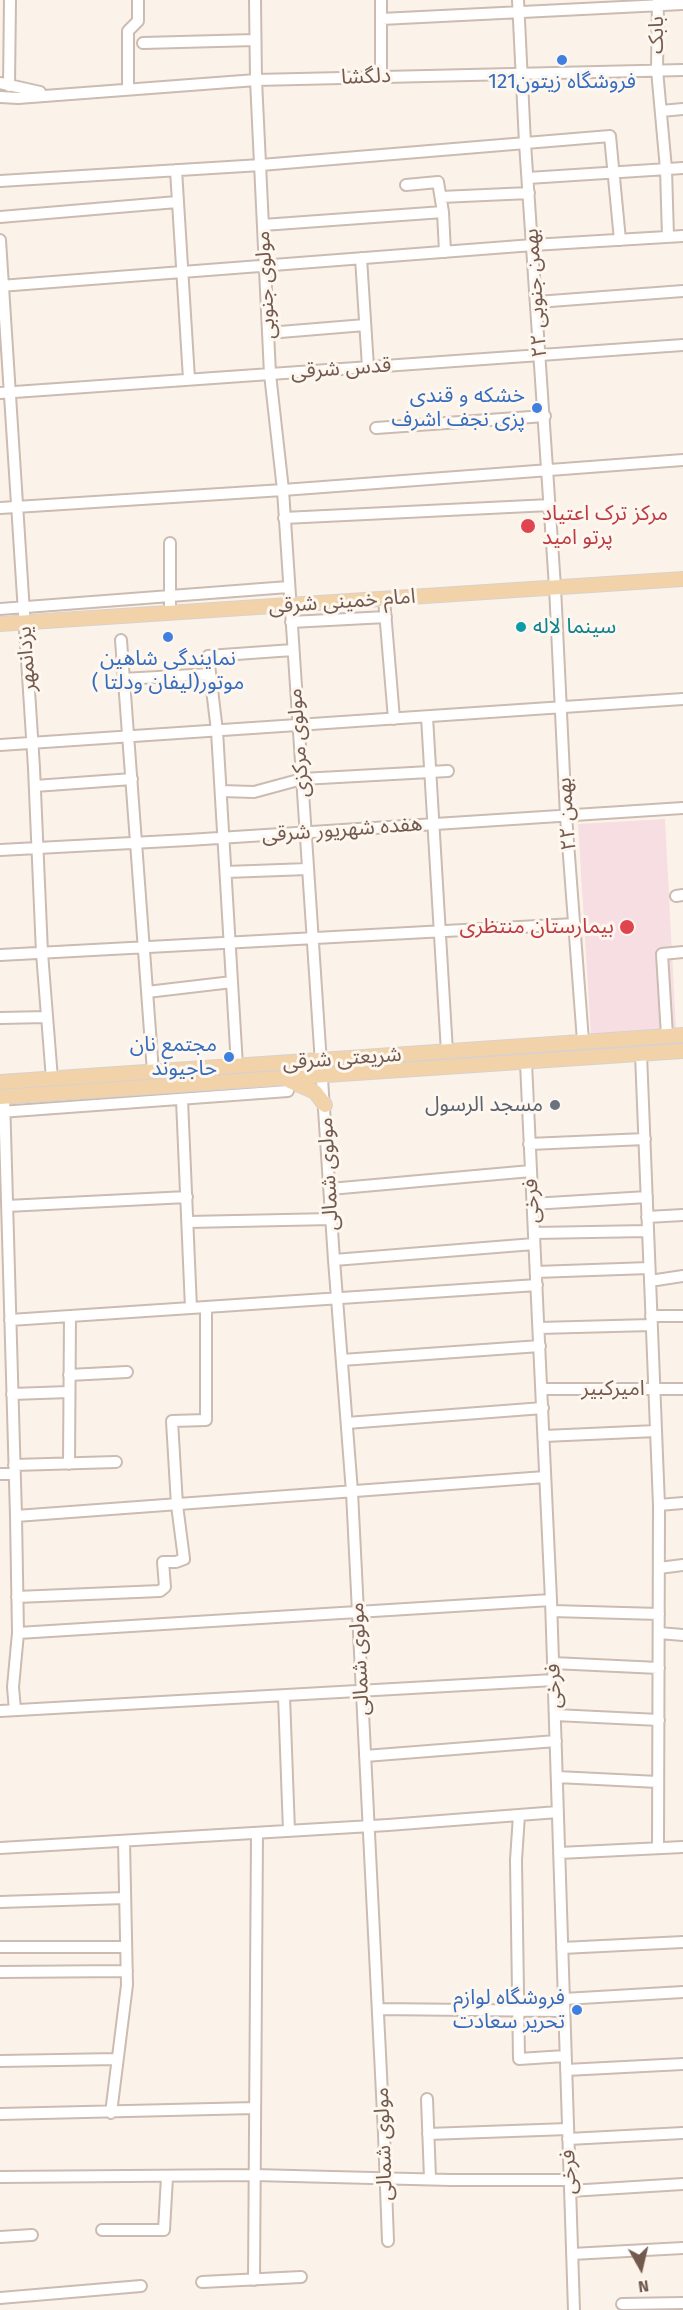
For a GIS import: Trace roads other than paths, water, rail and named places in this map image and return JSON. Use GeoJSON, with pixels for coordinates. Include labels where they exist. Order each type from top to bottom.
{"type":"FeatureCollection","features":[{"type":"Feature","properties":{"kind":"main road","name":"امام خمینی شرقی"},"geometry":{"type":"LineString","coordinates":[[0,624],[683,579]]}},
{"type":"Feature","properties":{"kind":"main road","name":"شریعتی شرقی"},"geometry":{"type":"LineString","coordinates":[[0,1082],[683,1035]]}},
{"type":"Feature","properties":{"kind":"main road","name":"شریعتی شرقی"},"geometry":{"type":"LineString","coordinates":[[2,1097],[223,1090],[266,1080],[285,1085],[323,1077],[683,1051]]}},
{"type":"Feature","properties":{"kind":"main road"},"geometry":{"type":"LineString","coordinates":[[396,1056],[391,1064],[396,1071]]}},
{"type":"Feature","properties":{"kind":"main road"},"geometry":{"type":"LineString","coordinates":[[264,1064],[268,1069],[266,1080]]}},
{"type":"Feature","properties":{"kind":"main road"},"geometry":{"type":"LineString","coordinates":[[285,1085],[306,1086],[315,1092],[325,1104]]}},
{"type":"Feature","properties":{"kind":"street"},"geometry":{"type":"LineString","coordinates":[[5,85],[5,21],[10,0]]}},
{"type":"Feature","properties":{"kind":"street"},"geometry":{"type":"LineString","coordinates":[[128,89],[128,31],[138,21],[138,0]]}},
{"type":"Feature","properties":{"kind":"street","name":"مولوی جنوبی"},"geometry":{"type":"LineString","coordinates":[[255,0],[255,80],[270,374],[283,490],[289,605]]}},
{"type":"Feature","properties":{"kind":"street"},"geometry":{"type":"LineString","coordinates":[[381,0],[381,76]]}},
{"type":"Feature","properties":{"kind":"street","name":"۲۲ بهمن جنوبی"},"geometry":{"type":"LineString","coordinates":[[518,0],[525,143],[555,587]]}},
{"type":"Feature","properties":{"kind":"street"},"geometry":{"type":"LineString","coordinates":[[381,19],[519,14],[658,3],[683,4]]}},
{"type":"Feature","properties":{"kind":"street","name":"بابک"},"geometry":{"type":"LineString","coordinates":[[658,3],[657,70],[666,169],[668,237]]}},
{"type":"Feature","properties":{"kind":"street"},"geometry":{"type":"LineString","coordinates":[[143,42],[255,40]]}},
{"type":"Feature","properties":{"kind":"street","name":"دلگشا"},"geometry":{"type":"LineString","coordinates":[[0,97],[255,80],[683,70]]}},
{"type":"Feature","properties":{"kind":"street","name":"دلگشا"},"geometry":{"type":"LineString","coordinates":[[5,85],[49,94]]}},
{"type":"Feature","properties":{"kind":"street"},"geometry":{"type":"LineString","coordinates":[[661,111],[683,109]]}},
{"type":"Feature","properties":{"kind":"street"},"geometry":{"type":"LineString","coordinates":[[0,181],[261,165],[610,136],[620,240]]}},
{"type":"Feature","properties":{"kind":"street"},"geometry":{"type":"LineString","coordinates":[[528,178],[683,168]]}},
{"type":"Feature","properties":{"kind":"street"},"geometry":{"type":"LineString","coordinates":[[176,170],[189,379]]}},
{"type":"Feature","properties":{"kind":"street"},"geometry":{"type":"LineString","coordinates":[[406,184],[438,182],[443,212],[445,252]]}},
{"type":"Feature","properties":{"kind":"street"},"geometry":{"type":"LineString","coordinates":[[441,197],[529,194]]}},
{"type":"Feature","properties":{"kind":"street"},"geometry":{"type":"LineString","coordinates":[[0,217],[177,202]]}},
{"type":"Feature","properties":{"kind":"street"},"geometry":{"type":"LineString","coordinates":[[263,225],[443,212]]}},
{"type":"Feature","properties":{"kind":"street"},"geometry":{"type":"LineString","coordinates":[[1,286],[533,245],[683,236]]}},
{"type":"Feature","properties":{"kind":"street","name":"یزدانمهر"},"geometry":{"type":"LineString","coordinates":[[0,240],[4,392],[17,507],[38,847],[42,953],[52,1078]]}},
{"type":"Feature","properties":{"kind":"street"},"geometry":{"type":"LineString","coordinates":[[361,258],[368,367]]}},
{"type":"Feature","properties":{"kind":"street"},"geometry":{"type":"LineString","coordinates":[[537,302],[683,291]]}},
{"type":"Feature","properties":{"kind":"street"},"geometry":{"type":"LineString","coordinates":[[268,333],[365,325]]}},
{"type":"Feature","properties":{"kind":"street","name":"قدس شرقی"},"geometry":{"type":"LineString","coordinates":[[4,392],[683,345]]}},
{"type":"Feature","properties":{"kind":"street"},"geometry":{"type":"LineString","coordinates":[[376,428],[544,416]]}},
{"type":"Feature","properties":{"kind":"street"},"geometry":{"type":"LineString","coordinates":[[0,508],[283,490],[683,460]]}},
{"type":"Feature","properties":{"kind":"street"},"geometry":{"type":"LineString","coordinates":[[284,518],[550,505]]}},
{"type":"Feature","properties":{"kind":"street"},"geometry":{"type":"LineString","coordinates":[[170,543],[170,613]]}},
{"type":"Feature","properties":{"kind":"street"},"geometry":{"type":"LineString","coordinates":[[0,609],[288,587]]}},
{"type":"Feature","properties":{"kind":"street","name":"۲۲ بهمن"},"geometry":{"type":"LineString","coordinates":[[555,587],[566,816],[583,1041]]}},
{"type":"Feature","properties":{"kind":"street"},"geometry":{"type":"LineString","coordinates":[[384,599],[394,719]]}},
{"type":"Feature","properties":{"kind":"street","name":"مولوی مرکزی"},"geometry":{"type":"LineString","coordinates":[[289,605],[322,1060]]}},
{"type":"Feature","properties":{"kind":"street"},"geometry":{"type":"LineString","coordinates":[[291,622],[386,617]]}},
{"type":"Feature","properties":{"kind":"street"},"geometry":{"type":"LineString","coordinates":[[121,640],[153,1072]]}},
{"type":"Feature","properties":{"kind":"street"},"geometry":{"type":"LineString","coordinates":[[237,1066],[217,731],[208,657],[292,650]]}},
{"type":"Feature","properties":{"kind":"street"},"geometry":{"type":"LineString","coordinates":[[123,679],[210,674]]}},
{"type":"Feature","properties":{"kind":"street"},"geometry":{"type":"LineString","coordinates":[[0,745],[683,699]]}},
{"type":"Feature","properties":{"kind":"street"},"geometry":{"type":"LineString","coordinates":[[428,717],[429,772],[447,1052]]}},
{"type":"Feature","properties":{"kind":"street"},"geometry":{"type":"LineString","coordinates":[[221,791],[254,792],[302,779],[448,771]]}},
{"type":"Feature","properties":{"kind":"street"},"geometry":{"type":"LineString","coordinates":[[34,786],[132,778]]}},
{"type":"Feature","properties":{"kind":"street","name":"هفده شهریور شرقی"},"geometry":{"type":"LineString","coordinates":[[0,850],[683,808]]}},
{"type":"Feature","properties":{"kind":"street"},"geometry":{"type":"LineString","coordinates":[[226,872],[308,869]]}},
{"type":"Feature","properties":{"kind":"street"},"geometry":{"type":"LineString","coordinates":[[0,955],[575,924]]}},
{"type":"Feature","properties":{"kind":"street"},"geometry":{"type":"LineString","coordinates":[[667,1036],[662,954],[683,952]]}},
{"type":"Feature","properties":{"kind":"street"},"geometry":{"type":"LineString","coordinates":[[147,992],[232,982]]}},
{"type":"Feature","properties":{"kind":"street"},"geometry":{"type":"LineString","coordinates":[[0,1018],[47,1017]]}},
{"type":"Feature","properties":{"kind":"street"},"geometry":{"type":"LineString","coordinates":[[641,1054],[659,1505],[658,1848]]}},
{"type":"Feature","properties":{"kind":"street","name":"مولوی شمالی"},"geometry":{"type":"LineString","coordinates":[[322,1060],[334,1260],[352,1492],[388,2241]]}},
{"type":"Feature","properties":{"kind":"street","name":"فرخی"},"geometry":{"type":"LineString","coordinates":[[526,1063],[552,1606],[574,2310]]}},
{"type":"Feature","properties":{"kind":"street"},"geometry":{"type":"LineString","coordinates":[[223,1090],[285,1085]]}},
{"type":"Feature","properties":{"kind":"street","name":"شریعتی شرقی"},"geometry":{"type":"LineString","coordinates":[[2,1112],[182,1100],[223,1090]]}},
{"type":"Feature","properties":{"kind":"street"},"geometry":{"type":"LineString","coordinates":[[2,1097],[7,1206],[4,1239],[6,1362],[12,1394],[16,1516],[18,1633],[13,1687],[15,1710]]}},
{"type":"Feature","properties":{"kind":"street"},"geometry":{"type":"LineString","coordinates":[[182,1100],[191,1308]]}},
{"type":"Feature","properties":{"kind":"street"},"geometry":{"type":"LineString","coordinates":[[529,1144],[645,1139]]}},
{"type":"Feature","properties":{"kind":"street"},"geometry":{"type":"LineString","coordinates":[[330,1189],[531,1172]]}},
{"type":"Feature","properties":{"kind":"street"},"geometry":{"type":"LineString","coordinates":[[7,1206],[187,1197]]}},
{"type":"Feature","properties":{"kind":"street"},"geometry":{"type":"LineString","coordinates":[[532,1204],[647,1197]]}},
{"type":"Feature","properties":{"kind":"street"},"geometry":{"type":"LineString","coordinates":[[647,1217],[683,1215]]}},
{"type":"Feature","properties":{"kind":"street"},"geometry":{"type":"LineString","coordinates":[[188,1222],[332,1219]]}},
{"type":"Feature","properties":{"kind":"street"},"geometry":{"type":"LineString","coordinates":[[334,1260],[534,1239],[648,1231]]}},
{"type":"Feature","properties":{"kind":"street"},"geometry":{"type":"LineString","coordinates":[[536,1272],[649,1268]]}},
{"type":"Feature","properties":{"kind":"street"},"geometry":{"type":"LineString","coordinates":[[650,1281],[683,1275]]}},
{"type":"Feature","properties":{"kind":"street"},"geometry":{"type":"LineString","coordinates":[[7,1315],[70,1316],[537,1286]]}},
{"type":"Feature","properties":{"kind":"street"},"geometry":{"type":"LineString","coordinates":[[17,1597],[160,1591],[165,1587],[163,1562],[176,1562],[184,1559],[177,1505],[172,1421],[206,1420],[206,1307]]}},
{"type":"Feature","properties":{"kind":"street"},"geometry":{"type":"LineString","coordinates":[[69,1464],[70,1316]]}},
{"type":"Feature","properties":{"kind":"street"},"geometry":{"type":"LineString","coordinates":[[539,1328],[683,1316]]}},
{"type":"Feature","properties":{"kind":"street"},"geometry":{"type":"LineString","coordinates":[[342,1360],[540,1346]]}},
{"type":"Feature","properties":{"kind":"street"},"geometry":{"type":"LineString","coordinates":[[69,1375],[127,1372]]}},
{"type":"Feature","properties":{"kind":"street","name":"امیرکبیر"},"geometry":{"type":"LineString","coordinates":[[543,1389],[683,1389]]}},
{"type":"Feature","properties":{"kind":"street"},"geometry":{"type":"LineString","coordinates":[[12,1394],[69,1392]]}},
{"type":"Feature","properties":{"kind":"street"},"geometry":{"type":"LineString","coordinates":[[347,1423],[543,1408]]}},
{"type":"Feature","properties":{"kind":"street"},"geometry":{"type":"LineString","coordinates":[[0,1429],[13,1430]]}},
{"type":"Feature","properties":{"kind":"street"},"geometry":{"type":"LineString","coordinates":[[544,1436],[656,1431]]}},
{"type":"Feature","properties":{"kind":"street"},"geometry":{"type":"LineString","coordinates":[[0,1474],[14,1469],[116,1462]]}},
{"type":"Feature","properties":{"kind":"street"},"geometry":{"type":"LineString","coordinates":[[16,1516],[545,1477]]}},
{"type":"Feature","properties":{"kind":"street"},"geometry":{"type":"LineString","coordinates":[[659,1505],[683,1503]]}},
{"type":"Feature","properties":{"kind":"street"},"geometry":{"type":"LineString","coordinates":[[659,1568],[683,1566]]}},
{"type":"Feature","properties":{"kind":"street"},"geometry":{"type":"LineString","coordinates":[[18,1633],[358,1611],[552,1606],[659,1614]]}},
{"type":"Feature","properties":{"kind":"street"},"geometry":{"type":"LineString","coordinates":[[659,1634],[683,1635]]}},
{"type":"Feature","properties":{"kind":"street"},"geometry":{"type":"LineString","coordinates":[[553,1663],[659,1668]]}},
{"type":"Feature","properties":{"kind":"street"},"geometry":{"type":"LineString","coordinates":[[0,1711],[554,1680]]}},
{"type":"Feature","properties":{"kind":"street"},"geometry":{"type":"LineString","coordinates":[[284,1696],[289,1831]]}},
{"type":"Feature","properties":{"kind":"street"},"geometry":{"type":"LineString","coordinates":[[555,1715],[659,1720]]}},
{"type":"Feature","properties":{"kind":"street"},"geometry":{"type":"LineString","coordinates":[[365,1756],[556,1741]]}},
{"type":"Feature","properties":{"kind":"street"},"geometry":{"type":"LineString","coordinates":[[557,1777],[658,1782]]}},
{"type":"Feature","properties":{"kind":"street"},"geometry":{"type":"LineString","coordinates":[[0,1848],[369,1827],[558,1812]]}},
{"type":"Feature","properties":{"kind":"street"},"geometry":{"type":"LineString","coordinates":[[519,1815],[516,1860],[519,2059],[566,2056]]}},
{"type":"Feature","properties":{"kind":"street"},"geometry":{"type":"LineString","coordinates":[[254,2280],[257,1833]]}},
{"type":"Feature","properties":{"kind":"street"},"geometry":{"type":"LineString","coordinates":[[111,2113],[127,1985],[124,1840]]}},
{"type":"Feature","properties":{"kind":"street"},"geometry":{"type":"LineString","coordinates":[[559,1853],[683,1847]]}},
{"type":"Feature","properties":{"kind":"street"},"geometry":{"type":"LineString","coordinates":[[0,1902],[125,1898]]}},
{"type":"Feature","properties":{"kind":"street"},"geometry":{"type":"LineString","coordinates":[[562,1948],[683,1942]]}},
{"type":"Feature","properties":{"kind":"street"},"geometry":{"type":"LineString","coordinates":[[0,1947],[126,1947]]}},
{"type":"Feature","properties":{"kind":"street"},"geometry":{"type":"LineString","coordinates":[[0,1972],[127,1971]]}},
{"type":"Feature","properties":{"kind":"street"},"geometry":{"type":"LineString","coordinates":[[564,1999],[683,1992]]}},
{"type":"Feature","properties":{"kind":"street"},"geometry":{"type":"LineString","coordinates":[[378,2009],[564,2011]]}},
{"type":"Feature","properties":{"kind":"street"},"geometry":{"type":"LineString","coordinates":[[0,2061],[117,2059]]}},
{"type":"Feature","properties":{"kind":"street"},"geometry":{"type":"LineString","coordinates":[[566,2070],[683,2064]]}},
{"type":"Feature","properties":{"kind":"street"},"geometry":{"type":"LineString","coordinates":[[427,2099],[430,2178]]}},
{"type":"Feature","properties":{"kind":"street"},"geometry":{"type":"LineString","coordinates":[[0,2114],[255,2108]]}},
{"type":"Feature","properties":{"kind":"street"},"geometry":{"type":"LineString","coordinates":[[428,2134],[683,2133]]}},
{"type":"Feature","properties":{"kind":"street"},"geometry":{"type":"LineString","coordinates":[[0,2176],[254,2175],[430,2178],[570,2185],[683,2184]]}},
{"type":"Feature","properties":{"kind":"street"},"geometry":{"type":"LineString","coordinates":[[102,2230],[164,2230],[167,2177]]}},
{"type":"Feature","properties":{"kind":"street"},"geometry":{"type":"LineString","coordinates":[[0,2237],[32,2235]]}},
{"type":"Feature","properties":{"kind":"street"},"geometry":{"type":"LineString","coordinates":[[572,2254],[683,2248]]}},
{"type":"Feature","properties":{"kind":"street"},"geometry":{"type":"LineString","coordinates":[[202,2282],[301,2277]]}},
{"type":"Feature","properties":{"kind":"street"},"geometry":{"type":"LineString","coordinates":[[0,2298],[141,2286]]}},
{"type":"Feature","properties":{"kind":"street"},"geometry":{"type":"LineString","coordinates":[[622,2304],[657,2307],[683,2303]]}},
{"type":"Feature","properties":{"kind":"place","name":"فروشگاه زیتون121"},"geometry":{"type":"Point","coordinates":[562,60]}},
{"type":"Feature","properties":{"kind":"place","name":"خشکه و قندی پزی نجف اشرف"},"geometry":{"type":"Point","coordinates":[537,408]}},
{"type":"Feature","properties":{"kind":"place","name":"مرکز ترک اعتیاد پرتو امید"},"geometry":{"type":"Point","coordinates":[528,526]}},
{"type":"Feature","properties":{"kind":"place","name":"سینما لاله"},"geometry":{"type":"Point","coordinates":[521,627]}},
{"type":"Feature","properties":{"kind":"place","name":"نمایندگی شاهین موتور(لیفان ودلتا )"},"geometry":{"type":"Point","coordinates":[168,637]}},
{"type":"Feature","properties":{"kind":"place","name":"بیمارستان منتظری"},"geometry":{"type":"Point","coordinates":[627,927]}},
{"type":"Feature","properties":{"kind":"place","name":"مجتمع نان حاجیوند"},"geometry":{"type":"Point","coordinates":[229,1057]}},
{"type":"Feature","properties":{"kind":"place","name":"مسجد الرسول"},"geometry":{"type":"Point","coordinates":[555,1105]}},
{"type":"Feature","properties":{"kind":"place","name":"فروشگاه لوازم تحریر سعادت"},"geometry":{"type":"Point","coordinates":[577,2010]}}]}
